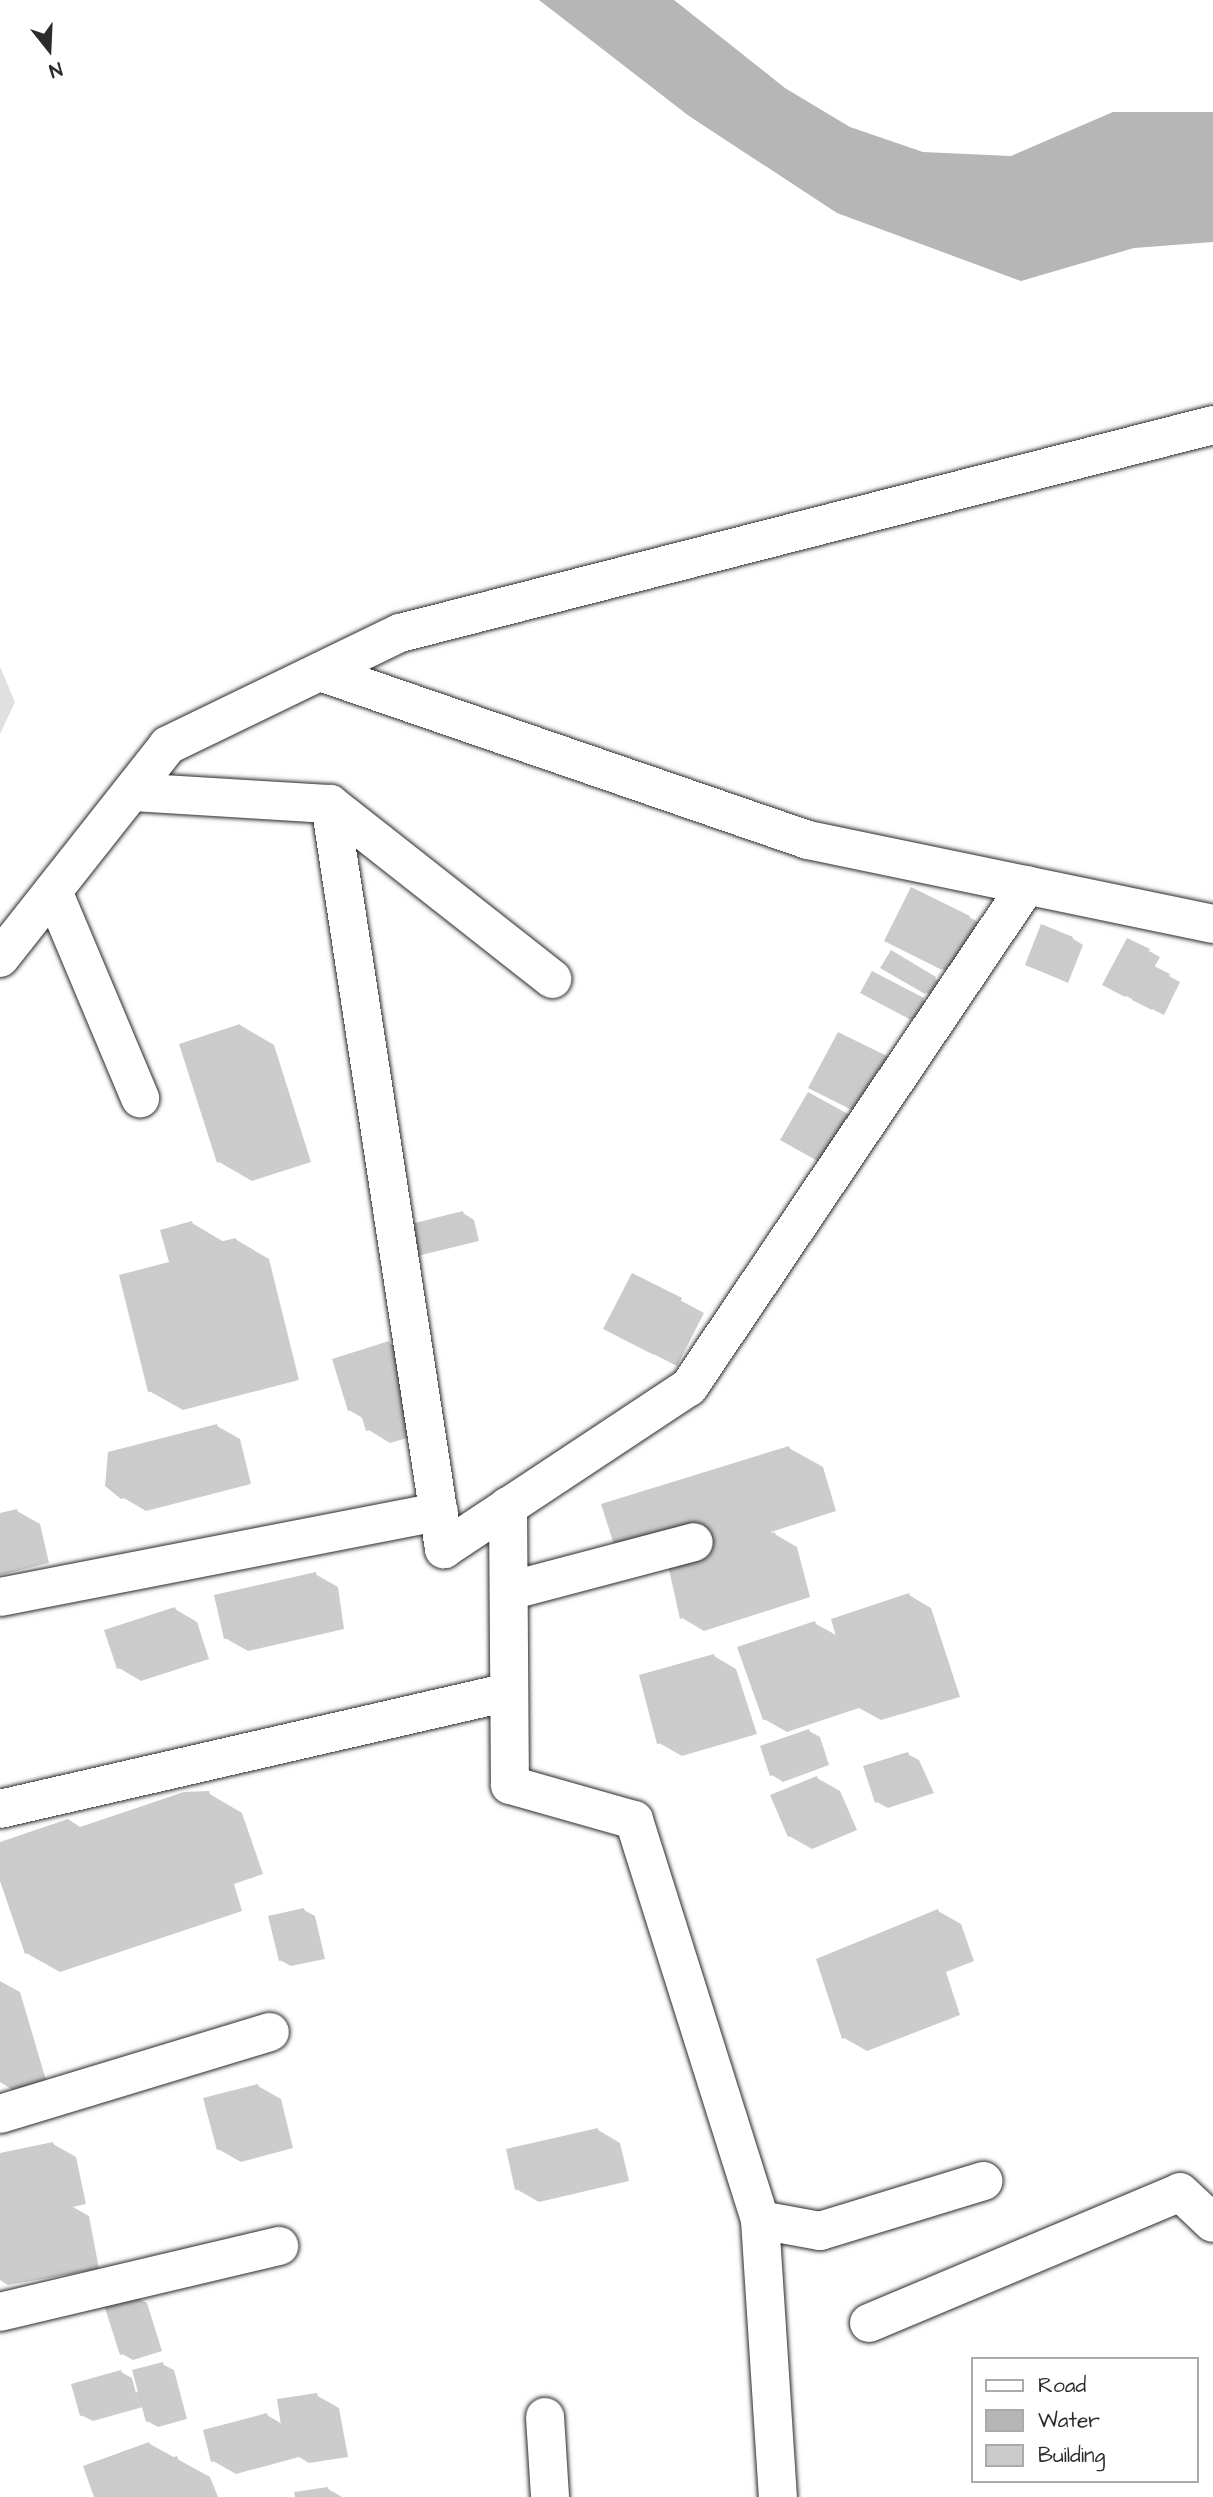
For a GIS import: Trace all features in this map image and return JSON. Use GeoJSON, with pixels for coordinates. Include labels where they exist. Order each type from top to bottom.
{"type":"FeatureCollection","features":[{"type":"Feature","properties":{"kind":"main road"},"geometry":{"type":"LineString","coordinates":[[0,958],[168,745],[400,633],[1213,425]]}},
{"type":"Feature","properties":{"kind":"main road"},"geometry":{"type":"LineString","coordinates":[[320,672],[808,840],[1213,924]]}},
{"type":"Feature","properties":{"kind":"main road"},"geometry":{"type":"LineString","coordinates":[[132,792],[330,804],[552,979]]}},
{"type":"Feature","properties":{"kind":"main road"},"geometry":{"type":"LineString","coordinates":[[330,804],[444,1549],[689,1387],[1027,885]]}},
{"type":"Feature","properties":{"kind":"main road"},"geometry":{"type":"LineString","coordinates":[[53,891],[140,1098]]}},
{"type":"Feature","properties":{"kind":"main road"},"geometry":{"type":"LineString","coordinates":[[508,1506],[510,1785],[634,1820],[760,2220],[778,2497]]}},
{"type":"Feature","properties":{"kind":"main road"},"geometry":{"type":"LineString","coordinates":[[0,1597],[439,1512]]}},
{"type":"Feature","properties":{"kind":"main road"},"geometry":{"type":"LineString","coordinates":[[509,1591],[694,1542]]}},
{"type":"Feature","properties":{"kind":"main road"},"geometry":{"type":"LineString","coordinates":[[0,1809],[509,1692]]}},
{"type":"Feature","properties":{"kind":"main road"},"geometry":{"type":"LineString","coordinates":[[0,2114],[270,2032]]}},
{"type":"Feature","properties":{"kind":"main road"},"geometry":{"type":"LineString","coordinates":[[760,2220],[820,2231],[984,2180]]}},
{"type":"Feature","properties":{"kind":"main road"},"geometry":{"type":"LineString","coordinates":[[869,2323],[1180,2192],[1213,2222]]}},
{"type":"Feature","properties":{"kind":"main road"},"geometry":{"type":"LineString","coordinates":[[0,2312],[279,2246]]}},
{"type":"Feature","properties":{"kind":"main road"},"geometry":{"type":"LineString","coordinates":[[545,2417],[550,2497]]}},
{"type":"Feature","properties":{"kind":"shaded area"},"geometry":{"type":"Polygon","coordinates":[[[0,667],[15,702],[0,734],[0,667]]]}},
{"type":"Feature","properties":{"kind":"water"},"geometry":{"type":"Polygon","coordinates":[[[539,0],[674,0],[785,88],[850,127],[923,152],[1011,156],[1113,112],[1213,112],[1213,242],[1134,248],[1021,281],[837,213],[689,116],[539,0]]]}},
{"type":"Feature","properties":{"kind":"building"},"geometry":{"type":"Polygon","coordinates":[[[911,887],[970,916],[942,970],[884,941],[911,887]]]}},
{"type":"Feature","properties":{"kind":"building"},"geometry":{"type":"Polygon","coordinates":[[[1041,924],[1073,937],[1057,978],[1025,965],[1041,924]]]}},
{"type":"Feature","properties":{"kind":"building"},"geometry":{"type":"Polygon","coordinates":[[[1127,938],[1150,949],[1125,997],[1102,985],[1127,938]]]}},
{"type":"Feature","properties":{"kind":"building"},"geometry":{"type":"Polygon","coordinates":[[[891,950],[936,977],[925,994],[880,968],[891,950]]]}},
{"type":"Feature","properties":{"kind":"building"},"geometry":{"type":"Polygon","coordinates":[[[1150,964],[1170,974],[1152,1010],[1132,1000],[1150,964]]]}},
{"type":"Feature","properties":{"kind":"building"},"geometry":{"type":"Polygon","coordinates":[[[872,971],[924,998],[913,1021],[860,993],[872,971]]]}},
{"type":"Feature","properties":{"kind":"building"},"geometry":{"type":"Polygon","coordinates":[[[240,1024],[279,1143],[217,1163],[179,1044],[240,1024]]]}},
{"type":"Feature","properties":{"kind":"building"},"geometry":{"type":"Polygon","coordinates":[[[838,1032],[893,1059],[864,1116],[808,1088],[838,1032]]]}},
{"type":"Feature","properties":{"kind":"building"},"geometry":{"type":"Polygon","coordinates":[[[808,1092],[857,1119],[830,1168],[780,1140],[808,1092]]]}},
{"type":"Feature","properties":{"kind":"building"},"geometry":{"type":"Polygon","coordinates":[[[463,1211],[469,1235],[404,1251],[399,1227],[463,1211]]]}},
{"type":"Feature","properties":{"kind":"building"},"geometry":{"type":"Polygon","coordinates":[[[192,1221],[198,1247],[236,1238],[267,1362],[148,1392],[119,1275],[169,1262],[160,1230],[192,1221]]]}},
{"type":"Feature","properties":{"kind":"building"},"geometry":{"type":"Polygon","coordinates":[[[632,1273],[682,1298],[654,1355],[603,1329],[632,1273]]]}},
{"type":"Feature","properties":{"kind":"building"},"geometry":{"type":"Polygon","coordinates":[[[389,1341],[412,1417],[366,1431],[359,1408],[348,1411],[332,1359],[389,1341]]]}},
{"type":"Feature","properties":{"kind":"building"},"geometry":{"type":"Polygon","coordinates":[[[217,1424],[229,1471],[121,1499],[105,1486],[108,1452],[217,1424]]]}},
{"type":"Feature","properties":{"kind":"building"},"geometry":{"type":"Polygon","coordinates":[[[789,1446],[804,1493],[616,1551],[601,1504],[789,1446]]]}},
{"type":"Feature","properties":{"kind":"building"},"geometry":{"type":"Polygon","coordinates":[[[17,1509],[27,1550],[0,1557],[0,1513],[17,1509]]]}},
{"type":"Feature","properties":{"kind":"building"},"geometry":{"type":"Polygon","coordinates":[[[775,1532],[788,1584],[680,1619],[668,1565],[775,1532]]]}},
{"type":"Feature","properties":{"kind":"building"},"geometry":{"type":"Polygon","coordinates":[[[316,1572],[322,1617],[224,1639],[214,1595],[316,1572]]]}},
{"type":"Feature","properties":{"kind":"building"},"geometry":{"type":"Polygon","coordinates":[[[909,1593],[938,1684],[857,1708],[831,1619],[909,1593]]]}},
{"type":"Feature","properties":{"kind":"building"},"geometry":{"type":"Polygon","coordinates":[[[175,1607],[188,1646],[117,1669],[104,1630],[175,1607]]]}},
{"type":"Feature","properties":{"kind":"building"},"geometry":{"type":"Polygon","coordinates":[[[815,1621],[838,1694],[763,1720],[737,1647],[815,1621]]]}},
{"type":"Feature","properties":{"kind":"building"},"geometry":{"type":"Polygon","coordinates":[[[714,1654],[735,1721],[657,1744],[639,1675],[714,1654]]]}},
{"type":"Feature","properties":{"kind":"building"},"geometry":{"type":"Polygon","coordinates":[[[809,1729],[819,1759],[770,1776],[760,1746],[809,1729]]]}},
{"type":"Feature","properties":{"kind":"building"},"geometry":{"type":"Polygon","coordinates":[[[908,1752],[925,1787],[875,1803],[863,1766],[908,1752]]]}},
{"type":"Feature","properties":{"kind":"building"},"geometry":{"type":"Polygon","coordinates":[[[817,1776],[835,1817],[788,1837],[770,1795],[817,1776]]]}},
{"type":"Feature","properties":{"kind":"building"},"geometry":{"type":"Polygon","coordinates":[[[209,1791],[230,1855],[201,1865],[210,1892],[25,1954],[0,1881],[0,1842],[68,1819],[80,1827],[184,1792],[209,1791]]]}},
{"type":"Feature","properties":{"kind":"building"},"geometry":{"type":"Polygon","coordinates":[[[304,1908],[315,1953],[279,1961],[268,1916],[304,1908]]]}},
{"type":"Feature","properties":{"kind":"building"},"geometry":{"type":"Polygon","coordinates":[[[938,1909],[952,1948],[924,1960],[938,2002],[842,2039],[816,1959],[938,1909]]]}},
{"type":"Feature","properties":{"kind":"building"},"geometry":{"type":"Polygon","coordinates":[[[0,1989],[24,2067],[0,2074],[0,1989]]]}},
{"type":"Feature","properties":{"kind":"building"},"geometry":{"type":"Polygon","coordinates":[[[258,2084],[271,2135],[217,2150],[203,2098],[258,2084]]]}},
{"type":"Feature","properties":{"kind":"building"},"geometry":{"type":"Polygon","coordinates":[[[598,2128],[607,2169],[515,2190],[506,2149],[598,2128]]]}},
{"type":"Feature","properties":{"kind":"building"},"geometry":{"type":"Polygon","coordinates":[[[53,2142],[64,2192],[0,2206],[0,2153],[53,2142]]]}},
{"type":"Feature","properties":{"kind":"building"},"geometry":{"type":"Polygon","coordinates":[[[66,2201],[76,2256],[0,2270],[0,2214],[66,2201]]]}},
{"type":"Feature","properties":{"kind":"building"},"geometry":{"type":"Polygon","coordinates":[[[136,2295],[152,2345],[120,2355],[104,2305],[136,2295]]]}},
{"type":"Feature","properties":{"kind":"building"},"geometry":{"type":"Polygon","coordinates":[[[163,2362],[177,2413],[146,2422],[132,2370],[163,2362]]]}},
{"type":"Feature","properties":{"kind":"building"},"geometry":{"type":"Polygon","coordinates":[[[121,2370],[130,2402],[80,2416],[71,2384],[121,2370]]]}},
{"type":"Feature","properties":{"kind":"building"},"geometry":{"type":"Polygon","coordinates":[[[317,2393],[326,2445],[285,2451],[277,2399],[317,2393]]]}},
{"type":"Feature","properties":{"kind":"building"},"geometry":{"type":"Polygon","coordinates":[[[267,2413],[275,2445],[211,2462],[203,2430],[267,2413]]]}},
{"type":"Feature","properties":{"kind":"building"},"geometry":{"type":"Polygon","coordinates":[[[149,2442],[157,2463],[177,2456],[192,2497],[94,2497],[83,2466],[149,2442]]]}},
{"type":"Feature","properties":{"kind":"building"},"geometry":{"type":"Polygon","coordinates":[[[328,2487],[330,2497],[295,2497],[294,2492],[328,2487]]]}}]}
